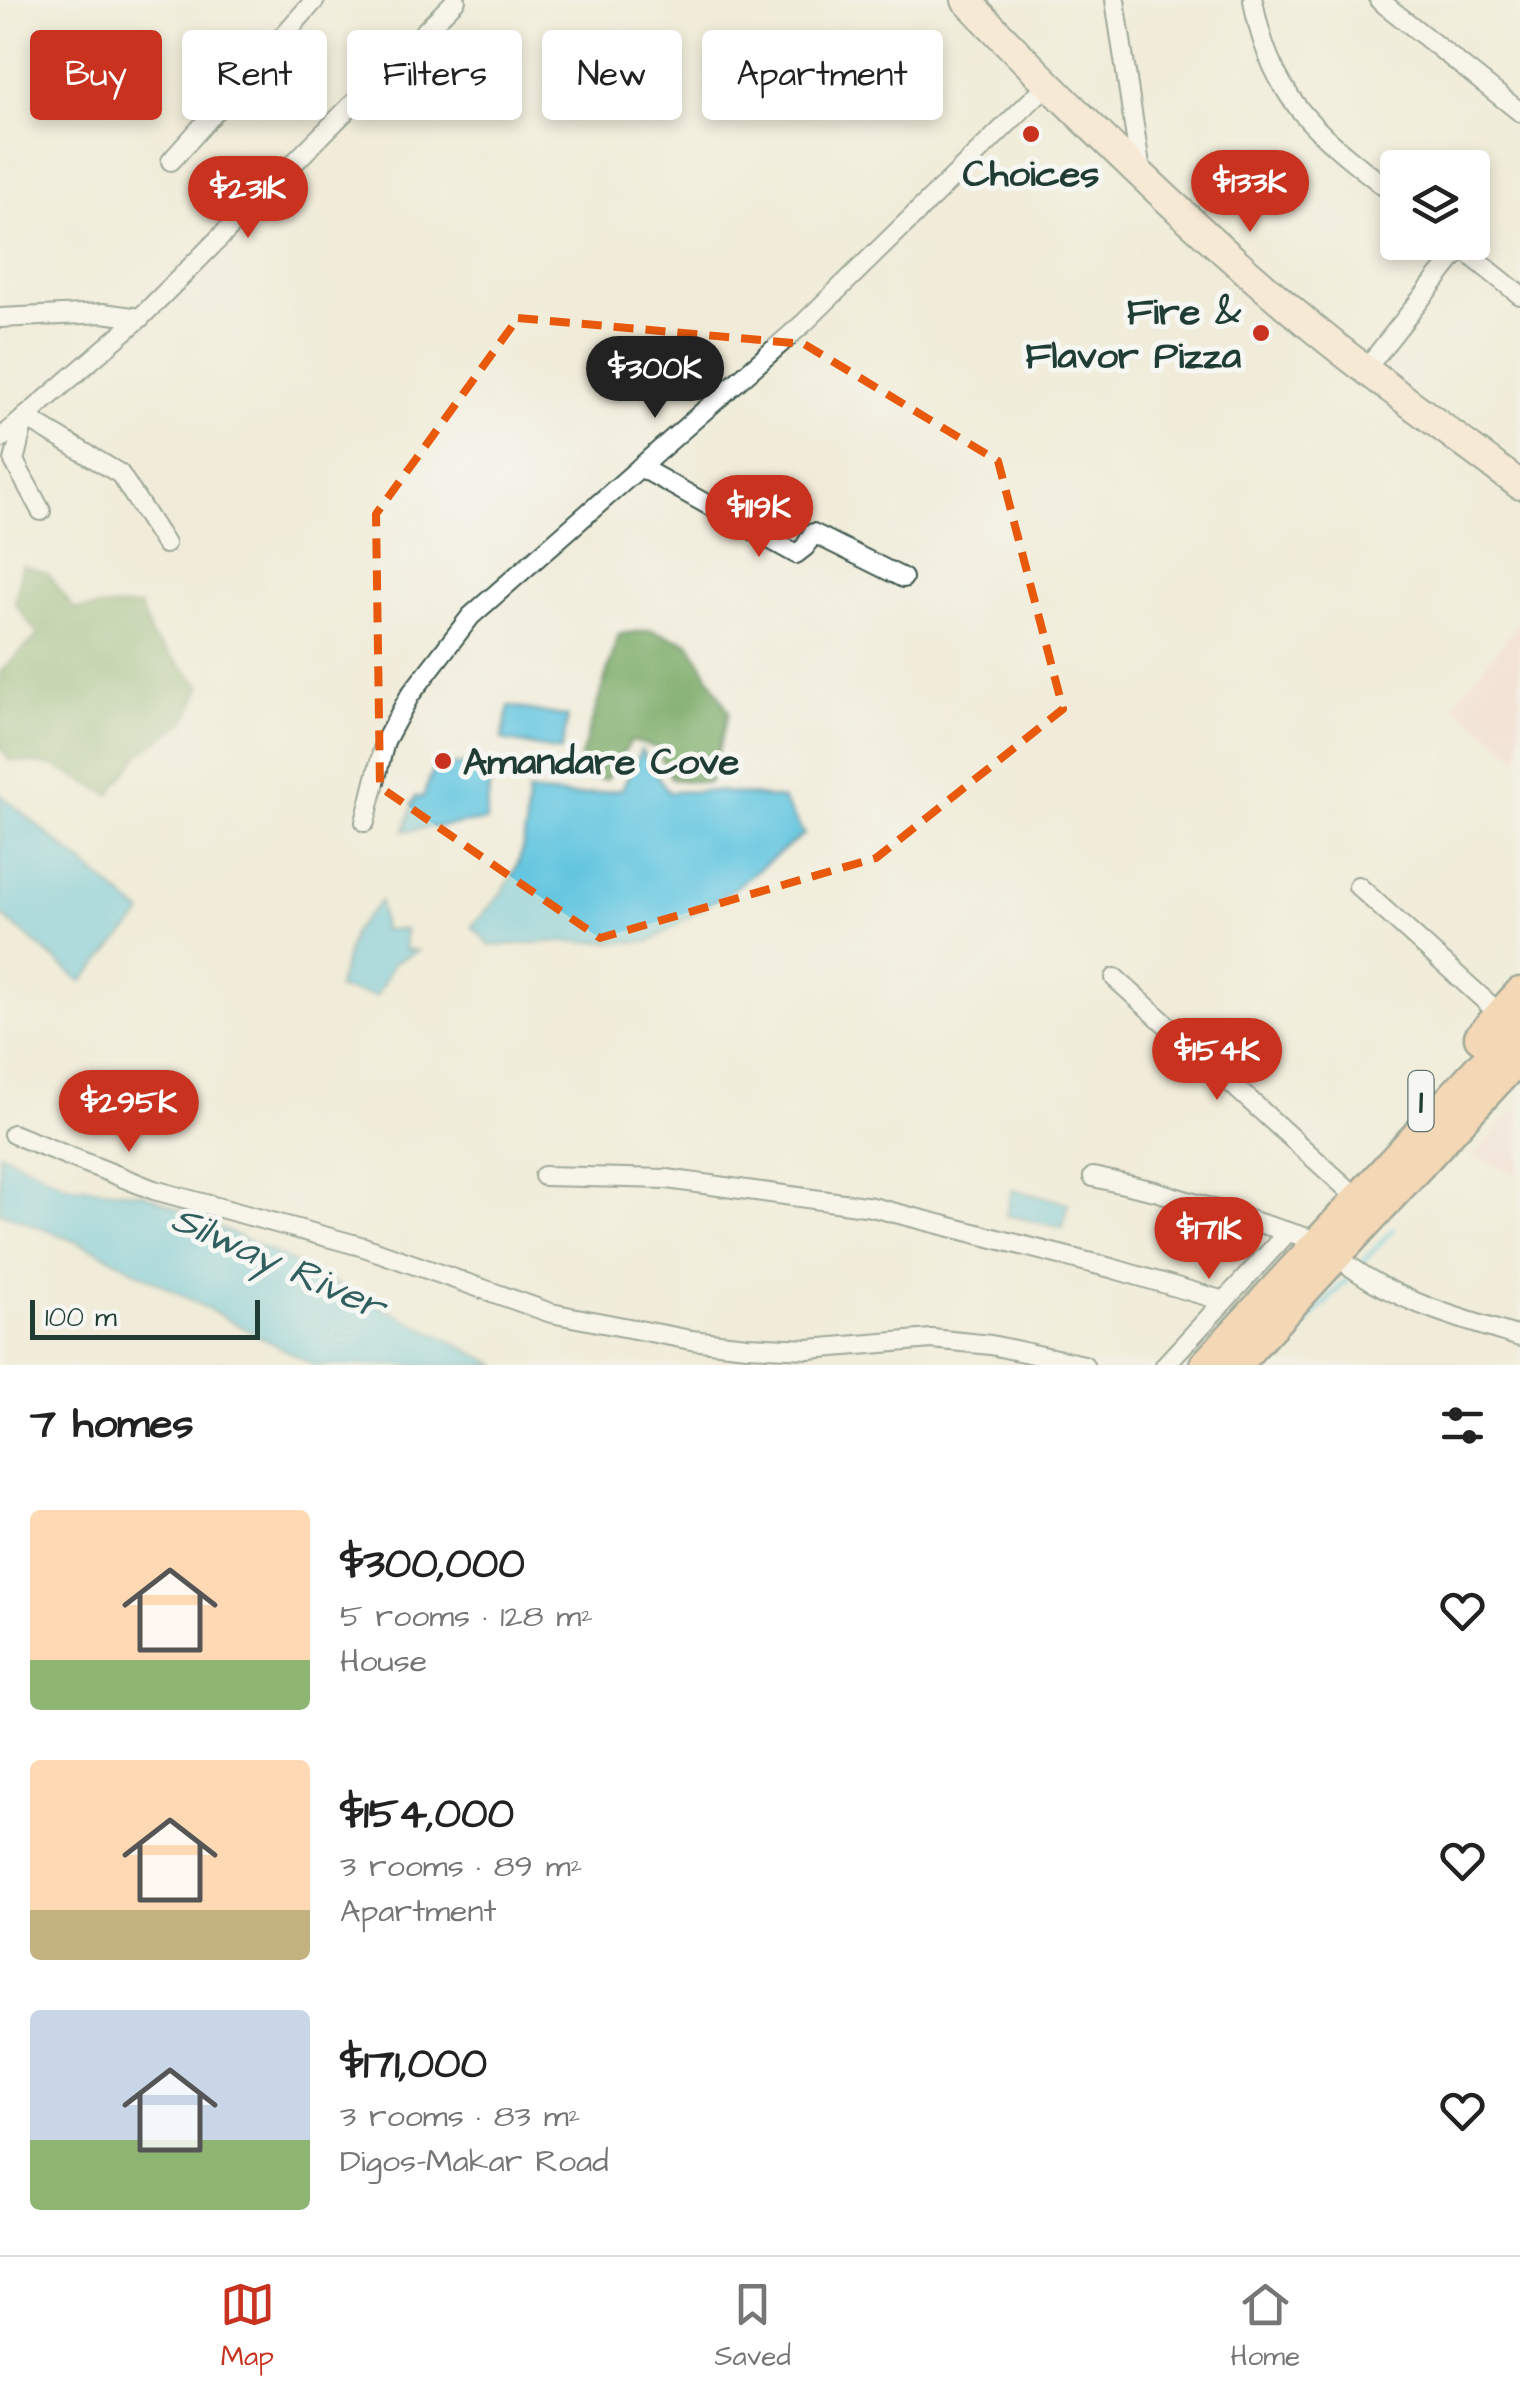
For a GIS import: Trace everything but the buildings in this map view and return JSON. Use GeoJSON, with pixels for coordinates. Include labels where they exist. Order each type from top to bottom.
{"type":"FeatureCollection","features":[{"type":"Feature","properties":{"kind":"main road"},"geometry":{"type":"LineString","coordinates":[[966,0],[1142,174],[1312,327],[1520,485]]}},
{"type":"Feature","properties":{"kind":"main road","name":"1"},"geometry":{"type":"LineString","coordinates":[[1235,1365],[1514,1011]]}},
{"type":"Feature","properties":{"kind":"main road","name":"1"},"geometry":{"type":"LineString","coordinates":[[1205,1365],[1520,1056]]}},
{"type":"Feature","properties":{"kind":"main road","name":"1"},"geometry":{"type":"LineString","coordinates":[[1341,1229],[1410,1205],[1520,1085]]}},
{"type":"Feature","properties":{"kind":"street"},"geometry":{"type":"LineString","coordinates":[[171,161],[315,0]]}},
{"type":"Feature","properties":{"kind":"street"},"geometry":{"type":"LineString","coordinates":[[0,439],[140,318],[456,0]]}},
{"type":"Feature","properties":{"kind":"street"},"geometry":{"type":"LineString","coordinates":[[1115,0],[1142,174]]}},
{"type":"Feature","properties":{"kind":"street"},"geometry":{"type":"LineString","coordinates":[[1253,0],[1268,56],[1292,104],[1325,139],[1380,183]]}},
{"type":"Feature","properties":{"kind":"street"},"geometry":{"type":"LineString","coordinates":[[1379,0],[1520,112]]}},
{"type":"Feature","properties":{"kind":"street"},"geometry":{"type":"LineString","coordinates":[[365,822],[385,741],[410,695],[471,616],[804,322],[1048,84]]}},
{"type":"Feature","properties":{"kind":"street"},"geometry":{"type":"LineString","coordinates":[[1366,370],[1448,260]]}},
{"type":"Feature","properties":{"kind":"street"},"geometry":{"type":"LineString","coordinates":[[1476,260],[1520,294]]}},
{"type":"Feature","properties":{"kind":"street"},"geometry":{"type":"LineString","coordinates":[[0,318],[104,314],[140,318]]}},
{"type":"Feature","properties":{"kind":"street"},"geometry":{"type":"LineString","coordinates":[[25,417],[14,461],[41,511]]}},
{"type":"Feature","properties":{"kind":"street"},"geometry":{"type":"LineString","coordinates":[[25,417],[120,474],[164,544]]}},
{"type":"Feature","properties":{"kind":"street"},"geometry":{"type":"LineString","coordinates":[[640,467],[796,554],[813,532],[902,578]]}},
{"type":"Feature","properties":{"kind":"street"},"geometry":{"type":"LineString","coordinates":[[1358,886],[1514,1011]]}},
{"type":"Feature","properties":{"kind":"street"},"geometry":{"type":"LineString","coordinates":[[1115,978],[1341,1229],[1371,1282],[1520,1336]]}},
{"type":"Feature","properties":{"kind":"street"},"geometry":{"type":"LineString","coordinates":[[14,1134],[154,1190],[364,1247],[551,1313],[691,1340],[747,1346],[809,1349],[932,1339],[991,1346],[1084,1365]]}},
{"type":"Feature","properties":{"kind":"street"},"geometry":{"type":"LineString","coordinates":[[544,1176],[667,1179],[872,1207],[1224,1301]]}},
{"type":"Feature","properties":{"kind":"street"},"geometry":{"type":"LineString","coordinates":[[1092,1177],[1175,1196],[1288,1232],[1341,1229]]}},
{"type":"Feature","properties":{"kind":"street"},"geometry":{"type":"LineString","coordinates":[[1165,1365],[1288,1232]]}},
{"type":"Feature","properties":{"kind":"highlighted area"},"geometry":{"type":"Polygon","coordinates":[[[518,318],[804,344],[998,461],[1063,709],[876,858],[600,938],[380,787],[376,514],[518,318]]]}},
{"type":"Feature","properties":{"kind":"shaded area"},"geometry":{"type":"Polygon","coordinates":[[[1520,622],[1520,758],[1453,704],[1520,622]]]}},
{"type":"Feature","properties":{"kind":"shaded area"},"geometry":{"type":"Polygon","coordinates":[[[1520,1105],[1520,1175],[1472,1157],[1520,1105]]]}},
{"type":"Feature","properties":{"kind":"green space"},"geometry":{"type":"Polygon","coordinates":[[[22,565],[47,573],[74,609],[140,606],[152,638],[202,686],[185,722],[141,753],[110,795],[54,766],[9,760],[0,747],[0,672],[38,635],[15,603],[22,565]]]}},
{"type":"Feature","properties":{"kind":"green space"},"geometry":{"type":"Polygon","coordinates":[[[651,630],[690,643],[729,712],[709,783],[672,779],[655,747],[631,741],[606,780],[575,776],[619,634],[651,630]]]}},
{"type":"Feature","properties":{"kind":"water"},"geometry":{"type":"Polygon","coordinates":[[[509,706],[568,717],[561,751],[502,740],[509,706]]]}},
{"type":"Feature","properties":{"kind":"water"},"geometry":{"type":"Polygon","coordinates":[[[641,750],[668,792],[717,791],[782,799],[804,834],[732,890],[650,942],[490,946],[472,926],[501,893],[517,866],[528,792],[577,796],[622,789],[641,750]]]}},
{"type":"Feature","properties":{"kind":"water"},"geometry":{"type":"Polygon","coordinates":[[[445,765],[491,767],[486,821],[404,831],[415,797],[423,797],[432,772],[445,765]]]}},
{"type":"Feature","properties":{"kind":"water"},"geometry":{"type":"Polygon","coordinates":[[[0,794],[143,914],[82,982],[0,914],[0,794]]]}},
{"type":"Feature","properties":{"kind":"water"},"geometry":{"type":"Polygon","coordinates":[[[380,901],[383,930],[405,929],[405,949],[418,951],[394,963],[376,996],[337,989],[353,932],[380,901]]]}},
{"type":"Feature","properties":{"kind":"water","name":"Silway River"},"geometry":{"type":"Polygon","coordinates":[[[0,1152],[66,1185],[143,1193],[274,1253],[498,1365],[314,1365],[92,1248],[0,1212],[0,1152]]]}},
{"type":"Feature","properties":{"kind":"water"},"geometry":{"type":"Polygon","coordinates":[[[1012,1190],[1069,1203],[1063,1228],[1006,1215],[1012,1190]]]}},
{"type":"Feature","properties":{"kind":"waterway"},"geometry":{"type":"LineString","coordinates":[[1360,1265],[1393,1229]]}},
{"type":"Feature","properties":{"kind":"waterway"},"geometry":{"type":"LineString","coordinates":[[1269,1365],[1349,1277]]}},
{"type":"Feature","properties":{"kind":"place","name":"Choices"},"geometry":{"type":"Point","coordinates":[1031,134]}},
{"type":"Feature","properties":{"kind":"place","name":"Fire & Flavor Pizza"},"geometry":{"type":"Point","coordinates":[1261,333]}},
{"type":"Feature","properties":{"kind":"place","name":"Amandare Cove"},"geometry":{"type":"Point","coordinates":[443,761]}}]}
